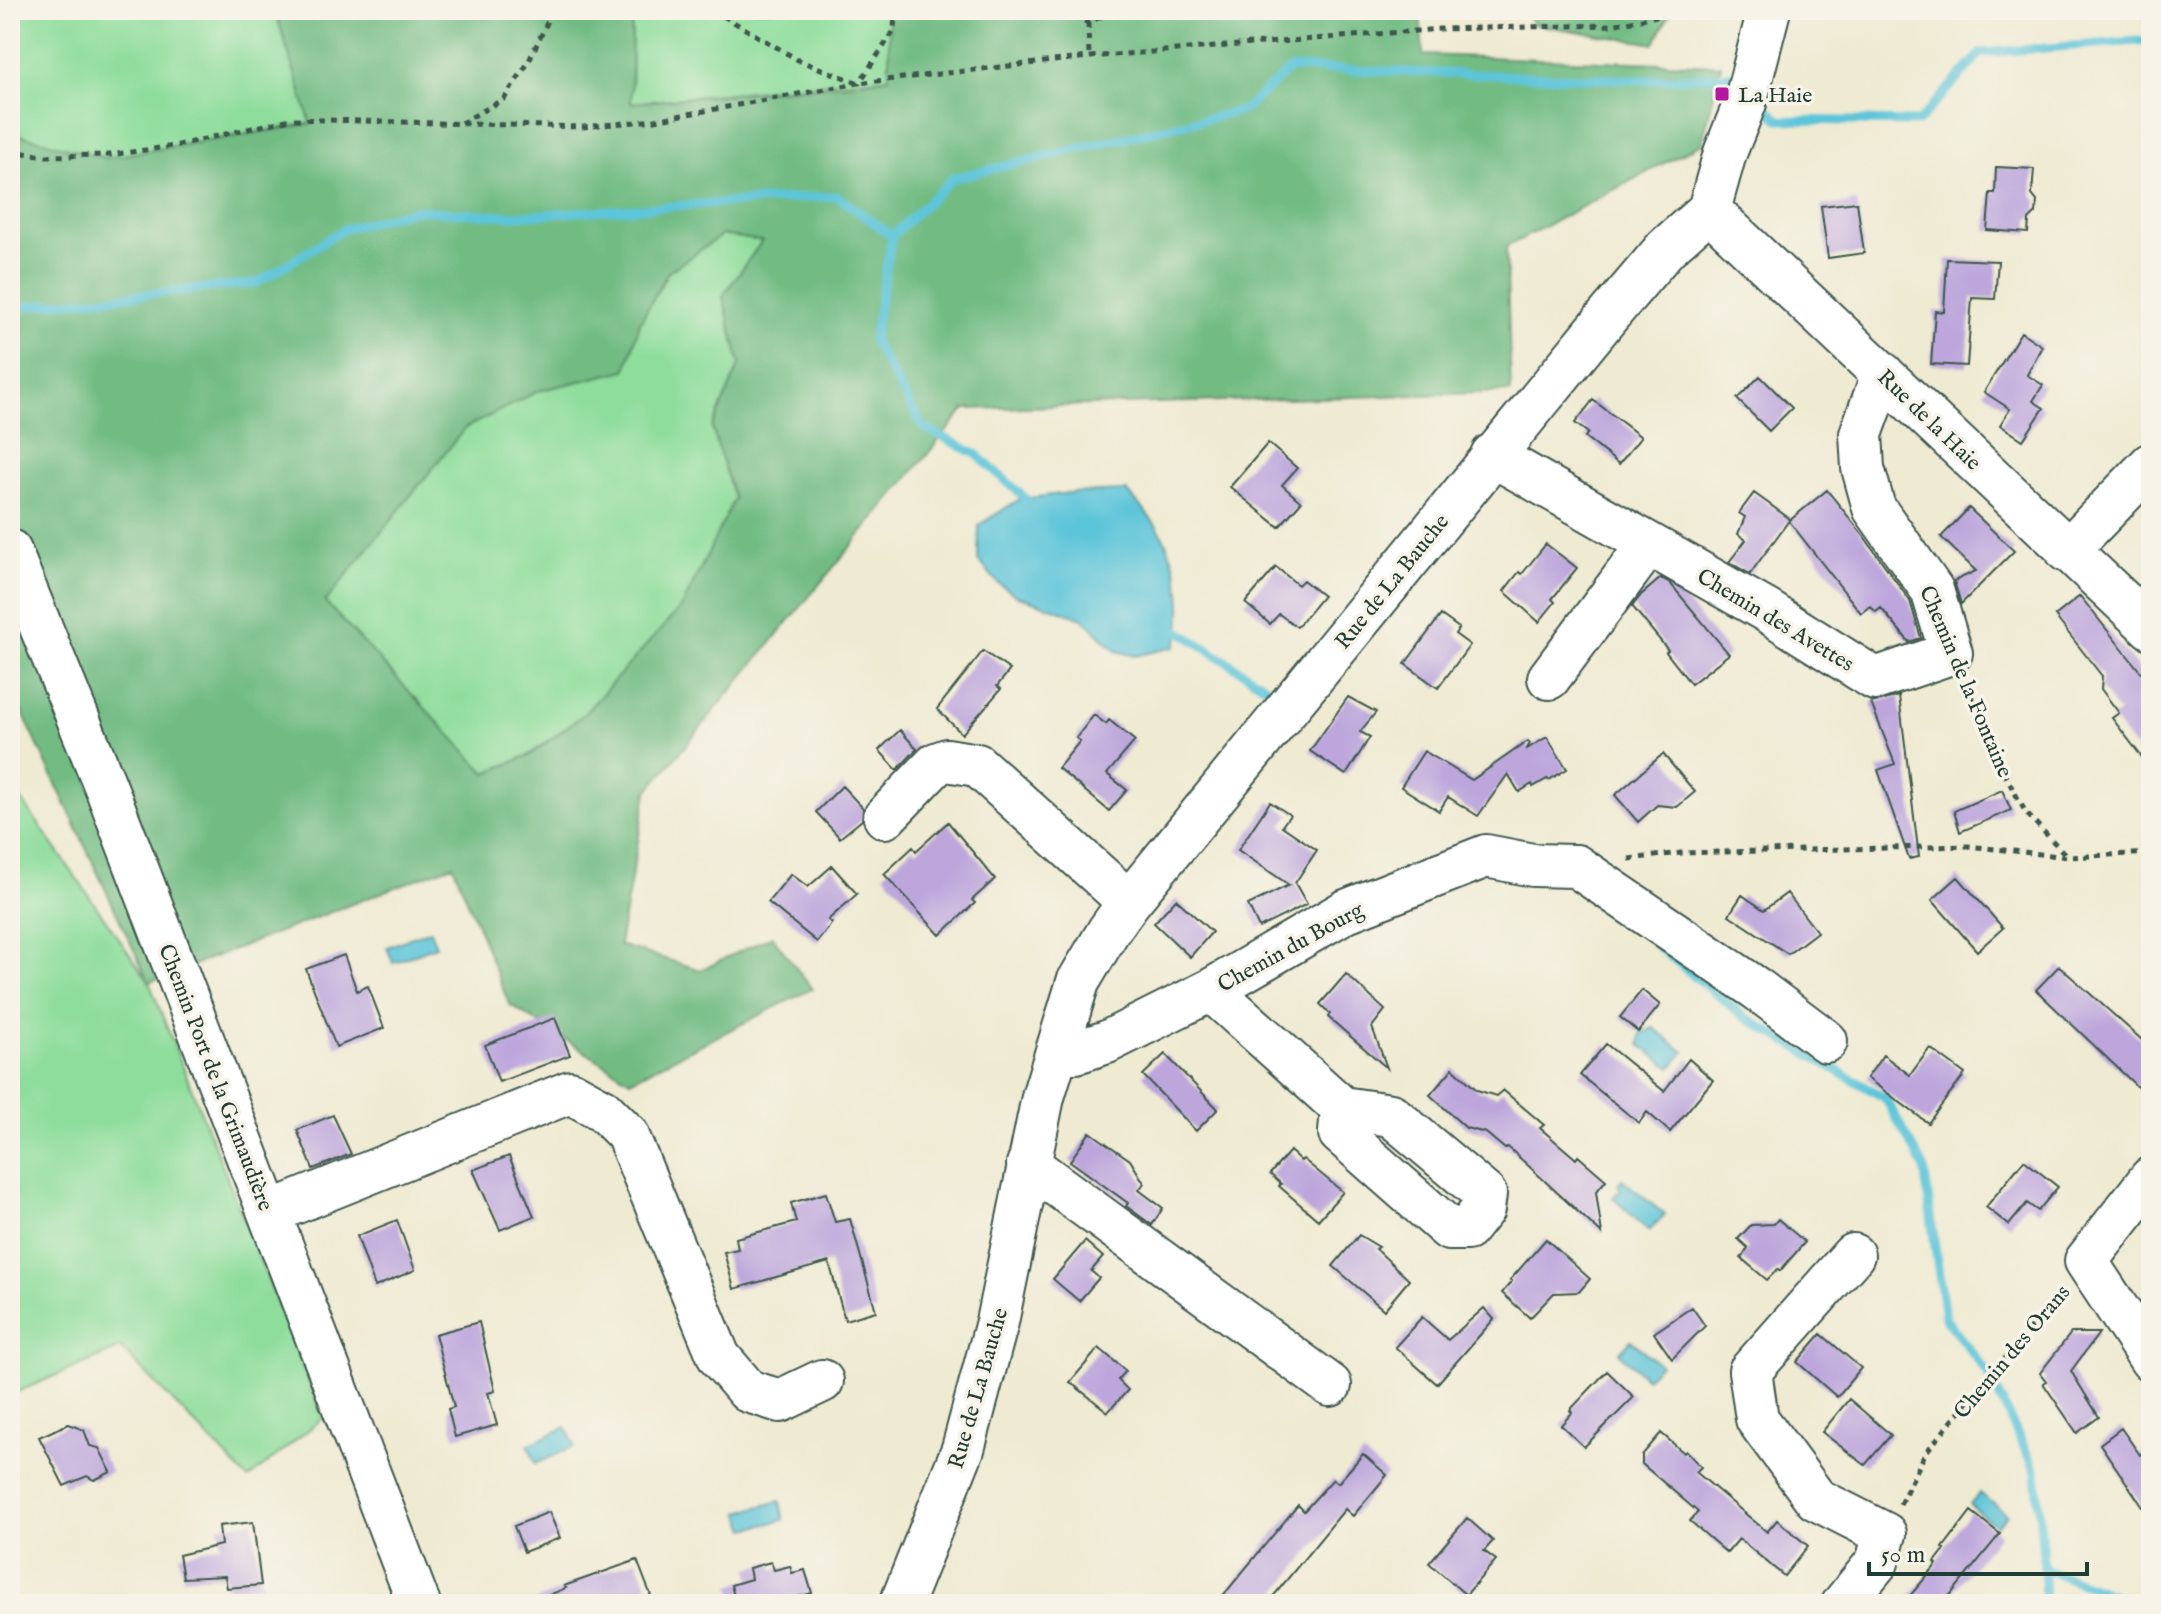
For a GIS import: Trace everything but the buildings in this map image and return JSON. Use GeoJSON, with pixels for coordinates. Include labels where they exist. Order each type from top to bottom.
{"type":"FeatureCollection","features":[{"type":"Feature","properties":{"kind":"street"},"geometry":{"type":"LineString","coordinates":[[1709,210],[1725,153],[1745,103],[1769,10]]}},
{"type":"Feature","properties":{"kind":"street","name":"Rue de la Haie"},"geometry":{"type":"LineString","coordinates":[[1709,210],[2151,628]]}},
{"type":"Feature","properties":{"kind":"street","name":"Rue de La Bauche"},"geometry":{"type":"LineString","coordinates":[[901,1604],[963,1449],[997,1322],[1028,1164],[1078,982],[1129,902],[1492,455],[1666,248],[1709,210]]}},
{"type":"Feature","properties":{"kind":"street","name":"Chemin de la Fontaine"},"geometry":{"type":"LineString","coordinates":[[1883,374],[1861,434],[1863,468],[1874,508],[1932,590],[1951,653]]}},
{"type":"Feature","properties":{"kind":"street","name":"Chemin des Avettes"},"geometry":{"type":"LineString","coordinates":[[1492,455],[1767,611],[1875,679],[1951,653]]}},
{"type":"Feature","properties":{"kind":"street"},"geometry":{"type":"LineString","coordinates":[[2067,551],[2151,464]]}},
{"type":"Feature","properties":{"kind":"street"},"geometry":{"type":"LineString","coordinates":[[1549,678],[1649,544]]}},
{"type":"Feature","properties":{"kind":"street","name":"Chemin Port de la Grimaudière"},"geometry":{"type":"LineString","coordinates":[[10,551],[19,593],[107,790],[419,1604]]}},
{"type":"Feature","properties":{"kind":"street"},"geometry":{"type":"LineString","coordinates":[[885,817],[936,764],[947,760],[977,765],[1129,902]]}},
{"type":"Feature","properties":{"kind":"street","name":"Chemin du Bourg"},"geometry":{"type":"LineString","coordinates":[[1057,1051],[1076,1052],[1107,1042],[1211,990],[1346,911],[1486,856],[1533,865],[1576,866]]}},
{"type":"Feature","properties":{"kind":"street"},"geometry":{"type":"LineString","coordinates":[[1576,866],[1745,981],[1826,1041]]}},
{"type":"Feature","properties":{"kind":"street"},"geometry":{"type":"LineString","coordinates":[[1211,990],[1342,1108]]}},
{"type":"Feature","properties":{"kind":"street"},"geometry":{"type":"LineString","coordinates":[[269,1213],[570,1092],[603,1110],[627,1134],[719,1357],[748,1391],[780,1401],[822,1381]]}},
{"type":"Feature","properties":{"kind":"street"},"geometry":{"type":"LineString","coordinates":[[1028,1164],[1330,1385]]}},
{"type":"Feature","properties":{"kind":"street"},"geometry":{"type":"LineString","coordinates":[[2151,1178],[2086,1261],[2151,1360]]}},
{"type":"Feature","properties":{"kind":"street"},"geometry":{"type":"LineString","coordinates":[[1843,1604],[1877,1562],[1885,1534],[1816,1499],[1757,1419],[1750,1371],[1853,1255]]}},
{"type":"Feature","properties":{"kind":"path"},"geometry":{"type":"LineString","coordinates":[[458,125],[504,99],[528,63],[553,10]]}},
{"type":"Feature","properties":{"kind":"path"},"geometry":{"type":"LineString","coordinates":[[713,10],[800,61],[859,83]]}},
{"type":"Feature","properties":{"kind":"path"},"geometry":{"type":"LineString","coordinates":[[859,83],[894,31],[895,10]]}},
{"type":"Feature","properties":{"kind":"path"},"geometry":{"type":"LineString","coordinates":[[1063,10],[1088,23]]}},
{"type":"Feature","properties":{"kind":"path"},"geometry":{"type":"LineString","coordinates":[[1088,23],[1115,10]]}},
{"type":"Feature","properties":{"kind":"path"},"geometry":{"type":"LineString","coordinates":[[10,151],[46,156],[110,155],[174,146],[291,119],[583,127],[655,120],[859,83],[1089,57],[1440,29],[1612,25],[1686,10]]}},
{"type":"Feature","properties":{"kind":"path"},"geometry":{"type":"LineString","coordinates":[[1088,23],[1089,57]]}},
{"type":"Feature","properties":{"kind":"path","name":"Chemin de la Fontaine"},"geometry":{"type":"LineString","coordinates":[[1951,653],[2004,773],[2026,813],[2068,857]]}},
{"type":"Feature","properties":{"kind":"path"},"geometry":{"type":"LineString","coordinates":[[1576,866],[1681,853],[1968,846],[2068,857],[2150,853],[2144,871],[2151,912]]}},
{"type":"Feature","properties":{"kind":"path","name":"Chemin des Orans"},"geometry":{"type":"LineString","coordinates":[[1885,1534],[1926,1452],[2086,1261]]}},
{"type":"Feature","properties":{"kind":"green space"},"geometry":{"type":"Polygon","coordinates":[[[10,10],[275,10],[311,123],[105,158],[10,134],[10,10]]]}},
{"type":"Feature","properties":{"kind":"green space"},"geometry":{"type":"Polygon","coordinates":[[[275,10],[632,10],[631,103],[859,83],[889,77],[889,10],[1420,10],[1423,55],[1721,65],[1702,143],[1506,247],[1511,392],[965,409],[647,792],[619,945],[701,970],[772,936],[812,989],[630,1080],[509,1004],[453,865],[149,982],[10,686],[10,132],[105,158],[311,124],[275,10]],[[722,235],[668,272],[640,322],[626,370],[538,391],[465,428],[325,602],[486,773],[530,755],[584,714],[683,605],[734,499],[712,428],[740,364],[723,296],[762,241],[722,235]]]}},
{"type":"Feature","properties":{"kind":"green space"},"geometry":{"type":"Polygon","coordinates":[[[632,10],[889,10],[889,77],[631,103],[632,10]]]}},
{"type":"Feature","properties":{"kind":"green space"},"geometry":{"type":"Polygon","coordinates":[[[1525,10],[1672,10],[1654,44],[1533,24],[1525,10]]]}},
{"type":"Feature","properties":{"kind":"green space"},"geometry":{"type":"Polygon","coordinates":[[[722,235],[762,241],[723,296],[740,364],[712,428],[735,499],[683,605],[584,714],[529,755],[486,773],[324,603],[465,428],[538,391],[626,370],[640,322],[668,272],[722,235]]]}},
{"type":"Feature","properties":{"kind":"green space"},"geometry":{"type":"Polygon","coordinates":[[[10,783],[149,982],[323,1418],[248,1479],[121,1348],[10,1395],[10,783]]]}},
{"type":"Feature","properties":{"kind":"water"},"geometry":{"type":"Polygon","coordinates":[[[1127,491],[1167,544],[1177,573],[1181,603],[1175,647],[1135,656],[1116,651],[1083,618],[1015,595],[997,582],[978,560],[979,525],[1020,499],[1127,491]]]}},
{"type":"Feature","properties":{"kind":"water"},"geometry":{"type":"Polygon","coordinates":[[[430,930],[436,946],[393,963],[387,947],[430,930]]]}},
{"type":"Feature","properties":{"kind":"water"},"geometry":{"type":"Polygon","coordinates":[[[1654,1028],[1684,1052],[1671,1068],[1640,1045],[1641,1033],[1654,1028]]]}},
{"type":"Feature","properties":{"kind":"water"},"geometry":{"type":"Polygon","coordinates":[[[1622,1179],[1665,1215],[1649,1231],[1613,1198],[1621,1189],[1618,1184],[1622,1179]]]}},
{"type":"Feature","properties":{"kind":"water"},"geometry":{"type":"Polygon","coordinates":[[[1631,1340],[1660,1365],[1646,1378],[1619,1353],[1631,1340]]]}},
{"type":"Feature","properties":{"kind":"water"},"geometry":{"type":"Polygon","coordinates":[[[566,1427],[575,1446],[536,1464],[528,1445],[566,1427]]]}},
{"type":"Feature","properties":{"kind":"water"},"geometry":{"type":"Polygon","coordinates":[[[1980,1493],[2007,1514],[1996,1526],[1970,1505],[1980,1493]]]}},
{"type":"Feature","properties":{"kind":"water"},"geometry":{"type":"Polygon","coordinates":[[[780,1501],[784,1520],[746,1529],[740,1512],[780,1501]]]}},
{"type":"Feature","properties":{"kind":"waterway"},"geometry":{"type":"LineString","coordinates":[[1769,110],[1779,120],[1918,122],[1981,53],[2151,40]]}},
{"type":"Feature","properties":{"kind":"waterway"},"geometry":{"type":"LineString","coordinates":[[1035,507],[976,454],[923,427],[873,341],[892,236],[953,178],[1244,110],[1291,68],[1644,80],[1739,75]]}},
{"type":"Feature","properties":{"kind":"waterway"},"geometry":{"type":"LineString","coordinates":[[10,308],[257,283],[344,229],[415,210],[512,216],[837,196],[892,236]]}},
{"type":"Feature","properties":{"kind":"waterway"},"geometry":{"type":"LineString","coordinates":[[1173,627],[1274,692]]}},
{"type":"Feature","properties":{"kind":"waterway"},"geometry":{"type":"LineString","coordinates":[[1654,943],[1746,1018],[1885,1098],[1924,1167],[1945,1318],[1988,1373],[2036,1472],[2044,1569],[2138,1604]]}},
{"type":"Feature","properties":{"kind":"waterway"},"geometry":{"type":"LineString","coordinates":[[2044,1569],[2045,1604]]}},
{"type":"Feature","properties":{"kind":"place","name":"La Haie"},"geometry":{"type":"Point","coordinates":[1722,94]}}]}
